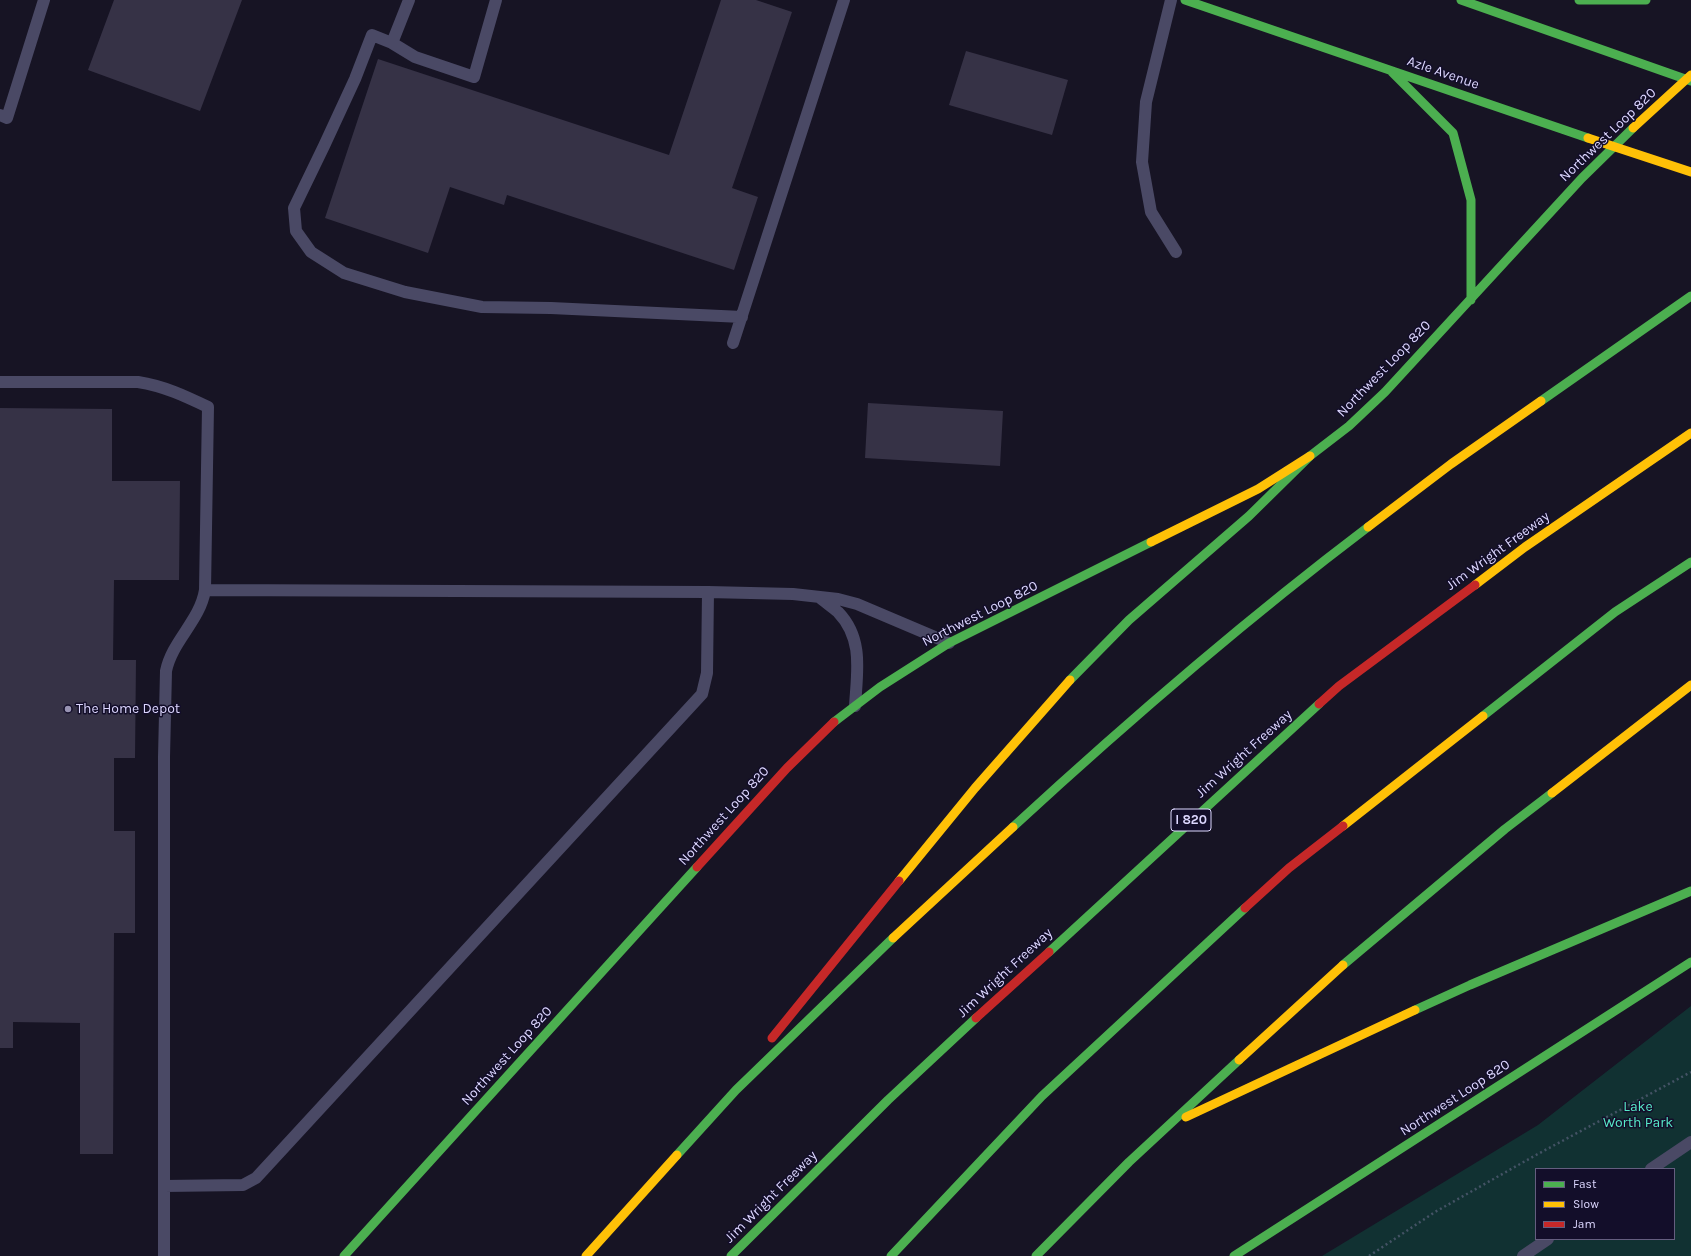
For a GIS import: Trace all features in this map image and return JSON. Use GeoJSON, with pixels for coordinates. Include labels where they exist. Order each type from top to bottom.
{"type":"FeatureCollection","features":[{"type":"Feature","properties":{"kind":"main road","name":"Azle Avenue"},"geometry":{"type":"LineString","coordinates":[[1185,0],[1388,68],[1612,147],[1691,172]]}},
{"type":"Feature","properties":{"kind":"main road"},"geometry":{"type":"LineString","coordinates":[[1461,0],[1689,78]]}},
{"type":"Feature","properties":{"kind":"main road"},"geometry":{"type":"LineString","coordinates":[[1579,0],[1628,2],[1646,0]]}},
{"type":"Feature","properties":{"kind":"main road"},"geometry":{"type":"LineString","coordinates":[[1388,68],[1453,133],[1471,200],[1471,300]]}},
{"type":"Feature","properties":{"kind":"main road","name":"Northwest Loop 820"},"geometry":{"type":"LineString","coordinates":[[344,1256],[788,768],[826,730],[855,706],[903,671],[949,643],[1258,489],[1310,456],[1349,426],[1386,392],[1553,209],[1612,147],[1689,78]]}},
{"type":"Feature","properties":{"kind":"main road"},"geometry":{"type":"LineString","coordinates":[[586,1256],[736,1090],[923,909],[1112,736],[1212,650],[1315,567],[1451,464],[1691,296]]}},
{"type":"Feature","properties":{"kind":"main road","name":"Jim Wright Freeway"},"geometry":{"type":"LineString","coordinates":[[731,1256],[888,1100],[1339,686],[1525,547],[1691,433]]}},
{"type":"Feature","properties":{"kind":"main road"},"geometry":{"type":"LineString","coordinates":[[736,1090],[766,1046],[1003,754],[1079,670],[1129,620],[1249,516],[1310,456]]}},
{"type":"Feature","properties":{"kind":"main road"},"geometry":{"type":"LineString","coordinates":[[891,1256],[1042,1096],[1290,868],[1615,612],[1691,562]]}},
{"type":"Feature","properties":{"kind":"main road"},"geometry":{"type":"LineString","coordinates":[[1036,1256],[1129,1162],[1292,1010],[1388,926],[1505,829],[1691,686]]}},
{"type":"Feature","properties":{"kind":"main road"},"geometry":{"type":"LineString","coordinates":[[1169,1125],[1470,985],[1691,891]]}},
{"type":"Feature","properties":{"kind":"main road","name":"Northwest Loop 820"},"geometry":{"type":"LineString","coordinates":[[1234,1256],[1594,1026],[1691,962]]}},
{"type":"Feature","properties":{"kind":"lane"},"geometry":{"type":"LineString","coordinates":[[0,115],[7,118],[44,0]]}},
{"type":"Feature","properties":{"kind":"lane"},"geometry":{"type":"LineString","coordinates":[[392,43],[409,0]]}},
{"type":"Feature","properties":{"kind":"lane"},"geometry":{"type":"LineString","coordinates":[[496,0],[474,77],[415,57],[392,43],[372,35],[327,140],[294,208],[296,231],[311,252],[344,273],[405,292],[482,307],[551,308],[742,317]]}},
{"type":"Feature","properties":{"kind":"lane"},"geometry":{"type":"LineString","coordinates":[[733,343],[844,0]]}},
{"type":"Feature","properties":{"kind":"lane"},"geometry":{"type":"LineString","coordinates":[[1170,0],[1146,102],[1142,162],[1152,212],[1176,252]]}},
{"type":"Feature","properties":{"kind":"lane"},"geometry":{"type":"LineString","coordinates":[[0,382],[138,382],[156,385],[174,391],[208,407],[204,601],[200,611],[174,648],[168,660],[166,671],[164,757],[164,1256]]}},
{"type":"Feature","properties":{"kind":"lane"},"geometry":{"type":"LineString","coordinates":[[205,590],[708,592],[793,594],[818,596],[857,604],[949,643]]}},
{"type":"Feature","properties":{"kind":"lane"},"geometry":{"type":"LineString","coordinates":[[164,1186],[243,1185],[256,1178],[486,930],[702,694],[707,673],[708,592]]}},
{"type":"Feature","properties":{"kind":"lane"},"geometry":{"type":"LineString","coordinates":[[818,596],[837,612],[846,622],[853,635],[857,648],[858,663],[855,706]]}},
{"type":"Feature","properties":{"kind":"lane"},"geometry":{"type":"LineString","coordinates":[[1652,1168],[1691,1142]]}},
{"type":"Feature","properties":{"kind":"lane"},"geometry":{"type":"LineString","coordinates":[[1523,1256],[1547,1240]]}},
{"type":"Feature","properties":{"kind":"path"},"geometry":{"type":"LineString","coordinates":[[1369,1256],[1435,1212],[1536,1155],[1691,1072]]}},
{"type":"Feature","properties":{"kind":"green space","name":"Lake Worth Park"},"geometry":{"type":"Polygon","coordinates":[[[1691,1006],[1691,1256],[1322,1256],[1538,1125],[1691,1006]]]}},
{"type":"Feature","properties":{"kind":"building"},"geometry":{"type":"Polygon","coordinates":[[[114,0],[242,0],[200,111],[88,70],[114,0]]]}},
{"type":"Feature","properties":{"kind":"building"},"geometry":{"type":"Polygon","coordinates":[[[721,0],[756,0],[792,12],[732,188],[758,197],[734,270],[507,195],[504,205],[450,187],[428,253],[325,218],[378,59],[669,155],[721,0]]]}},
{"type":"Feature","properties":{"kind":"building"},"geometry":{"type":"Polygon","coordinates":[[[966,51],[1068,80],[1052,135],[949,105],[966,51]]]}},
{"type":"Feature","properties":{"kind":"building"},"geometry":{"type":"Polygon","coordinates":[[[868,403],[1003,411],[1000,466],[865,458],[868,403]]]}},
{"type":"Feature","properties":{"kind":"building","name":"The Home Depot"},"geometry":{"type":"Polygon","coordinates":[[[0,408],[112,409],[112,481],[180,481],[179,580],[114,580],[113,660],[136,660],[135,758],[114,758],[114,831],[135,831],[135,933],[114,933],[113,1154],[80,1154],[80,1023],[13,1022],[13,1048],[0,1048],[0,408]]]}},
{"type":"Feature","properties":{"kind":"traffic: fast"},"geometry":{"type":"LineString","coordinates":[[1185,0],[1588,138]]}},
{"type":"Feature","properties":{"kind":"traffic: fast"},"geometry":{"type":"LineString","coordinates":[[1461,0],[1691,81]]}},
{"type":"Feature","properties":{"kind":"traffic: fast"},"geometry":{"type":"LineString","coordinates":[[1579,0],[1646,0]]}},
{"type":"Feature","properties":{"kind":"traffic: fast"},"geometry":{"type":"LineString","coordinates":[[1392,72],[1453,133],[1471,200],[1471,300]]}},
{"type":"Feature","properties":{"kind":"traffic: fast"},"geometry":{"type":"LineString","coordinates":[[1310,456],[1349,426],[1385,392],[1582,178],[1633,128]]}},
{"type":"Feature","properties":{"kind":"traffic: fast"},"geometry":{"type":"LineString","coordinates":[[1541,401],[1691,296]]}},
{"type":"Feature","properties":{"kind":"traffic: fast"},"geometry":{"type":"LineString","coordinates":[[1070,680],[1129,620],[1249,516],[1310,456]]}},
{"type":"Feature","properties":{"kind":"traffic: fast"},"geometry":{"type":"LineString","coordinates":[[1013,827],[1099,749],[1187,673],[1276,599],[1368,527]]}},
{"type":"Feature","properties":{"kind":"traffic: fast"},"geometry":{"type":"LineString","coordinates":[[834,722],[880,687],[949,643],[1151,542]]}},
{"type":"Feature","properties":{"kind":"traffic: fast"},"geometry":{"type":"LineString","coordinates":[[1483,716],[1615,612],[1691,562]]}},
{"type":"Feature","properties":{"kind":"traffic: fast"},"geometry":{"type":"LineString","coordinates":[[1049,952],[1319,704]]}},
{"type":"Feature","properties":{"kind":"traffic: fast"},"geometry":{"type":"LineString","coordinates":[[1343,965],[1505,829],[1552,793]]}},
{"type":"Feature","properties":{"kind":"traffic: fast"},"geometry":{"type":"LineString","coordinates":[[344,1256],[697,867]]}},
{"type":"Feature","properties":{"kind":"traffic: fast"},"geometry":{"type":"LineString","coordinates":[[1415,1010],[1691,891]]}},
{"type":"Feature","properties":{"kind":"traffic: fast"},"geometry":{"type":"LineString","coordinates":[[891,1256],[1042,1096],[1245,908]]}},
{"type":"Feature","properties":{"kind":"traffic: fast"},"geometry":{"type":"LineString","coordinates":[[677,1155],[736,1090],[893,938]]}},
{"type":"Feature","properties":{"kind":"traffic: fast"},"geometry":{"type":"LineString","coordinates":[[1234,1256],[1691,962]]}},
{"type":"Feature","properties":{"kind":"traffic: fast"},"geometry":{"type":"LineString","coordinates":[[731,1256],[888,1100],[976,1018]]}},
{"type":"Feature","properties":{"kind":"traffic: fast"},"geometry":{"type":"LineString","coordinates":[[1036,1256],[1129,1162],[1239,1060]]}},
{"type":"Feature","properties":{"kind":"traffic: slow"},"geometry":{"type":"LineString","coordinates":[[1633,128],[1691,75]]}},
{"type":"Feature","properties":{"kind":"traffic: slow"},"geometry":{"type":"LineString","coordinates":[[1588,138],[1691,172]]}},
{"type":"Feature","properties":{"kind":"traffic: slow"},"geometry":{"type":"LineString","coordinates":[[1368,527],[1451,464],[1541,401]]}},
{"type":"Feature","properties":{"kind":"traffic: slow"},"geometry":{"type":"LineString","coordinates":[[1475,585],[1525,547],[1691,433]]}},
{"type":"Feature","properties":{"kind":"traffic: slow"},"geometry":{"type":"LineString","coordinates":[[1151,542],[1258,489],[1310,456]]}},
{"type":"Feature","properties":{"kind":"traffic: slow"},"geometry":{"type":"LineString","coordinates":[[899,881],[975,788],[1070,680]]}},
{"type":"Feature","properties":{"kind":"traffic: slow"},"geometry":{"type":"LineString","coordinates":[[1552,793],[1691,685]]}},
{"type":"Feature","properties":{"kind":"traffic: slow"},"geometry":{"type":"LineString","coordinates":[[1343,826],[1483,716]]}},
{"type":"Feature","properties":{"kind":"traffic: slow"},"geometry":{"type":"LineString","coordinates":[[893,938],[1013,827]]}},
{"type":"Feature","properties":{"kind":"traffic: slow"},"geometry":{"type":"LineString","coordinates":[[1239,1060],[1343,965]]}},
{"type":"Feature","properties":{"kind":"traffic: slow"},"geometry":{"type":"LineString","coordinates":[[1186,1117],[1415,1010]]}},
{"type":"Feature","properties":{"kind":"traffic: slow"},"geometry":{"type":"LineString","coordinates":[[586,1256],[677,1155]]}},
{"type":"Feature","properties":{"kind":"traffic: jam"},"geometry":{"type":"LineString","coordinates":[[1319,704],[1339,686],[1475,585]]}},
{"type":"Feature","properties":{"kind":"traffic: jam"},"geometry":{"type":"LineString","coordinates":[[697,867],[787,768],[834,722]]}},
{"type":"Feature","properties":{"kind":"traffic: jam"},"geometry":{"type":"LineString","coordinates":[[1245,908],[1289,868],[1343,826]]}},
{"type":"Feature","properties":{"kind":"traffic: jam"},"geometry":{"type":"LineString","coordinates":[[772,1038],[899,881]]}},
{"type":"Feature","properties":{"kind":"traffic: jam"},"geometry":{"type":"LineString","coordinates":[[976,1018],[1049,952]]}},
{"type":"Feature","properties":{"kind":"place","name":"The Home Depot"},"geometry":{"type":"Point","coordinates":[68,709]}}]}
